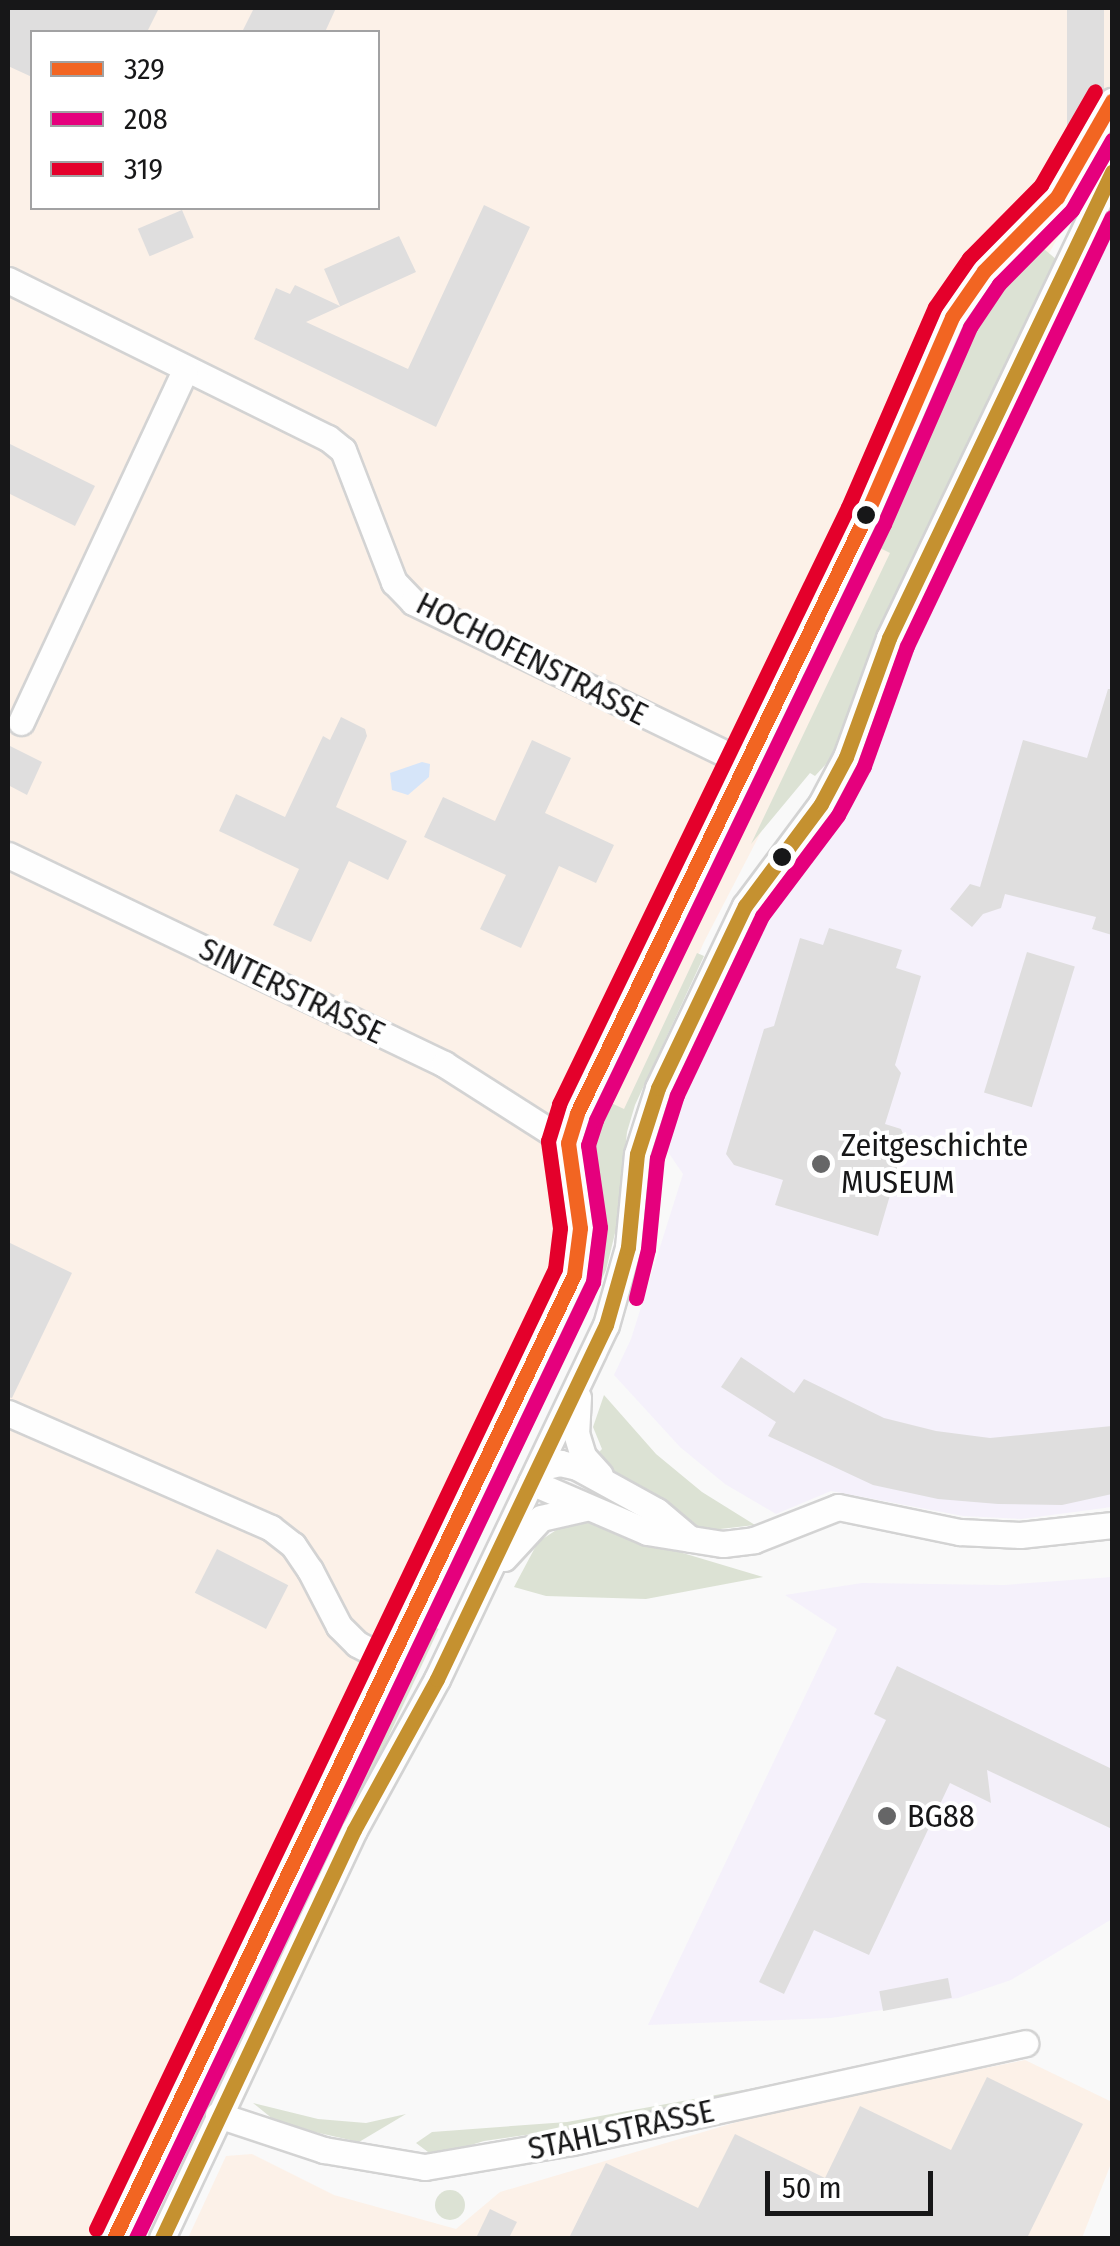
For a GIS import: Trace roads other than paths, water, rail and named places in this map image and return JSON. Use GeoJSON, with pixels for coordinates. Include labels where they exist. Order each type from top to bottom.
{"type":"FeatureCollection","features":[{"type":"Feature","properties":{"kind":"street"},"geometry":{"type":"LineString","coordinates":[[114,2238],[574,1275],[580,1228],[568,1143],[577,1114],[886,469],[952,317],[984,270],[1057,197],[1112,101]]}},
{"type":"Feature","properties":{"kind":"street"},"geometry":{"type":"LineString","coordinates":[[162,2238],[354,1830],[428,1696],[579,1382],[616,1296],[628,1247],[637,1154],[658,1088],[745,906],[821,804],[839,770],[889,638],[1112,172]]}},
{"type":"Feature","properties":{"kind":"street","name":"HOCHOFENSTRASSE"},"geometry":{"type":"LineString","coordinates":[[8,280],[328,438],[352,463],[394,582],[413,602],[746,764]]}},
{"type":"Feature","properties":{"kind":"street"},"geometry":{"type":"LineString","coordinates":[[21,722],[185,370]]}},
{"type":"Feature","properties":{"kind":"street","name":"SINTERSTRASSE"},"geometry":{"type":"LineString","coordinates":[[8,854],[444,1064],[568,1143]]}},
{"type":"Feature","properties":{"kind":"street"},"geometry":{"type":"LineString","coordinates":[[579,1382],[576,1433],[583,1456],[606,1481]]}},
{"type":"Feature","properties":{"kind":"street"},"geometry":{"type":"LineString","coordinates":[[8,1413],[272,1528],[293,1545],[339,1626],[357,1644],[390,1660]]}},
{"type":"Feature","properties":{"kind":"street"},"geometry":{"type":"LineString","coordinates":[[535,1475],[560,1463],[606,1481],[657,1511],[692,1542]]}},
{"type":"Feature","properties":{"kind":"street"},"geometry":{"type":"LineString","coordinates":[[535,1475],[588,1507],[647,1532],[692,1542],[754,1540],[838,1507],[960,1532],[1020,1535],[1112,1525]]}},
{"type":"Feature","properties":{"kind":"street"},"geometry":{"type":"LineString","coordinates":[[484,1580],[542,1518],[588,1507]]}},
{"type":"Feature","properties":{"kind":"street","name":"STAHLSTRASSE"},"geometry":{"type":"LineString","coordinates":[[218,2115],[324,2150],[425,2167],[572,2142],[1025,2043]]}},
{"type":"Feature","properties":{"kind":"water"},"geometry":{"type":"Polygon","coordinates":[[[422,762],[430,764],[429,777],[408,795],[392,790],[390,773],[422,762]]]}},
{"type":"Feature","properties":{"kind":"place","name":"Zeitgeschichte MUSEUM"},"geometry":{"type":"Point","coordinates":[821,1164]}},
{"type":"Feature","properties":{"kind":"place","name":"BG88"},"geometry":{"type":"Point","coordinates":[887,1816]}}]}
